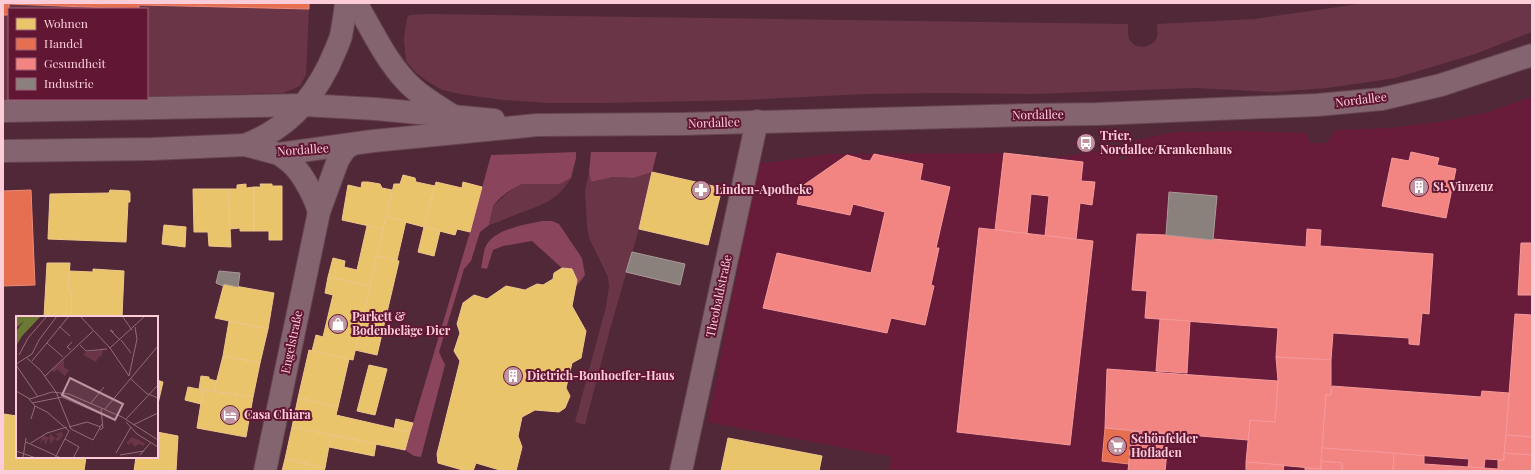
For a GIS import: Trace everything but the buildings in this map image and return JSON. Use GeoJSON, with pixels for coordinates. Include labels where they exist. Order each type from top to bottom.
{"type":"FeatureCollection","features":[{"type":"Feature","properties":{"kind":"main road"},"geometry":{"type":"LineString","coordinates":[[245,145],[260,139],[282,125],[304,106],[319,85],[338,47],[346,3]]}},
{"type":"Feature","properties":{"kind":"main road"},"geometry":{"type":"LineString","coordinates":[[356,3],[382,48],[404,79],[425,97],[453,116]]}},
{"type":"Feature","properties":{"kind":"main road","name":"Nordallee"},"geometry":{"type":"LineString","coordinates":[[12,151],[152,149],[245,145],[279,154],[373,141],[537,125],[681,124],[1097,114],[1324,104],[1382,99],[1441,85],[1532,55]]}},
{"type":"Feature","properties":{"kind":"main road","name":"Nordallee"},"geometry":{"type":"LineString","coordinates":[[12,111],[304,106],[369,109],[537,125]]}},
{"type":"Feature","properties":{"kind":"main road","name":"Theobaldstraße"},"geometry":{"type":"LineString","coordinates":[[681,471],[756,121]]}},
{"type":"Feature","properties":{"kind":"main road","name":"Engelstraße"},"geometry":{"type":"LineString","coordinates":[[265,471],[319,212],[338,160],[345,149],[351,145]]}},
{"type":"Feature","properties":{"kind":"main road"},"geometry":{"type":"LineString","coordinates":[[279,154],[294,166],[301,176],[316,202],[319,212]]}},
{"type":"Feature","properties":{"kind":"shaded area"},"geometry":{"type":"Polygon","coordinates":[[[1365,3],[1532,3],[1532,32],[1475,54],[1395,78],[1328,88],[1274,92],[1195,88],[1032,94],[866,94],[744,100],[601,103],[549,103],[503,100],[442,90],[416,73],[406,61],[404,38],[407,18],[410,15],[427,14],[1128,24],[1130,41],[1135,45],[1142,47],[1152,43],[1157,37],[1157,24],[1254,19],[1365,3]]]}},
{"type":"Feature","properties":{"kind":"shaded area"},"geometry":{"type":"Polygon","coordinates":[[[9,4],[113,8],[9,8],[9,4]]]}},
{"type":"Feature","properties":{"kind":"shaded area"},"geometry":{"type":"Polygon","coordinates":[[[139,5],[309,9],[306,74],[300,86],[283,93],[148,97],[148,8],[139,8],[139,5]]]}},
{"type":"Feature","properties":{"kind":"shaded area"},"geometry":{"type":"Polygon","coordinates":[[[3,15],[8,15],[8,100],[3,100],[3,15]]]}},
{"type":"Feature","properties":{"kind":"shaded area"},"geometry":{"type":"Polygon","coordinates":[[[1532,97],[1532,471],[888,471],[892,457],[708,422],[758,164],[830,154],[1004,153],[1049,158],[1116,149],[1120,160],[1126,158],[1134,151],[1136,140],[1175,132],[1244,131],[1305,133],[1311,143],[1327,143],[1335,130],[1390,128],[1439,122],[1485,113],[1532,97]]]}},
{"type":"Feature","properties":{"kind":"shaded area"},"geometry":{"type":"Polygon","coordinates":[[[576,152],[571,178],[560,184],[522,184],[509,191],[493,206],[489,225],[480,232],[471,261],[464,269],[439,352],[445,365],[421,457],[414,456],[405,450],[470,232],[491,155],[576,152]]]}},
{"type":"Feature","properties":{"kind":"shaded area"},"geometry":{"type":"Polygon","coordinates":[[[591,152],[657,152],[652,172],[634,178],[613,177],[591,182],[589,172],[591,152]]]}},
{"type":"Feature","properties":{"kind":"shaded area"},"geometry":{"type":"Polygon","coordinates":[[[589,172],[591,182],[613,177],[634,178],[652,172],[639,229],[610,329],[585,425],[575,422],[606,307],[609,286],[608,277],[589,238],[585,191],[589,172]]]}},
{"type":"Feature","properties":{"kind":"shaded area"},"geometry":{"type":"Polygon","coordinates":[[[571,178],[559,193],[547,202],[489,225],[493,206],[510,191],[522,184],[560,184],[571,178]]]}},
{"type":"Feature","properties":{"kind":"shaded area"},"geometry":{"type":"Polygon","coordinates":[[[542,221],[552,221],[559,224],[582,258],[585,275],[576,287],[577,280],[572,269],[562,268],[532,241],[503,246],[493,250],[487,269],[481,268],[487,244],[497,234],[512,228],[542,221]]]}},
{"type":"Feature","properties":{"kind":"place","name":"Trier, Nordallee/Krankenhaus"},"geometry":{"type":"Point","coordinates":[1086,143]}},
{"type":"Feature","properties":{"kind":"place","name":"St. Vinzenz"},"geometry":{"type":"Point","coordinates":[1419,187]}},
{"type":"Feature","properties":{"kind":"place","name":"Linden-Apotheke"},"geometry":{"type":"Point","coordinates":[701,190]}},
{"type":"Feature","properties":{"kind":"place","name":"Parkett & Bodenbeläge Dier"},"geometry":{"type":"Point","coordinates":[338,324]}},
{"type":"Feature","properties":{"kind":"place","name":"Dietrich-Bonhoeffer-Haus"},"geometry":{"type":"Point","coordinates":[513,376]}},
{"type":"Feature","properties":{"kind":"place","name":"Casa Chiara"},"geometry":{"type":"Point","coordinates":[230,415]}},
{"type":"Feature","properties":{"kind":"place","name":"Schönfelder Hofladen"},"geometry":{"type":"Point","coordinates":[1117,446]}}]}
